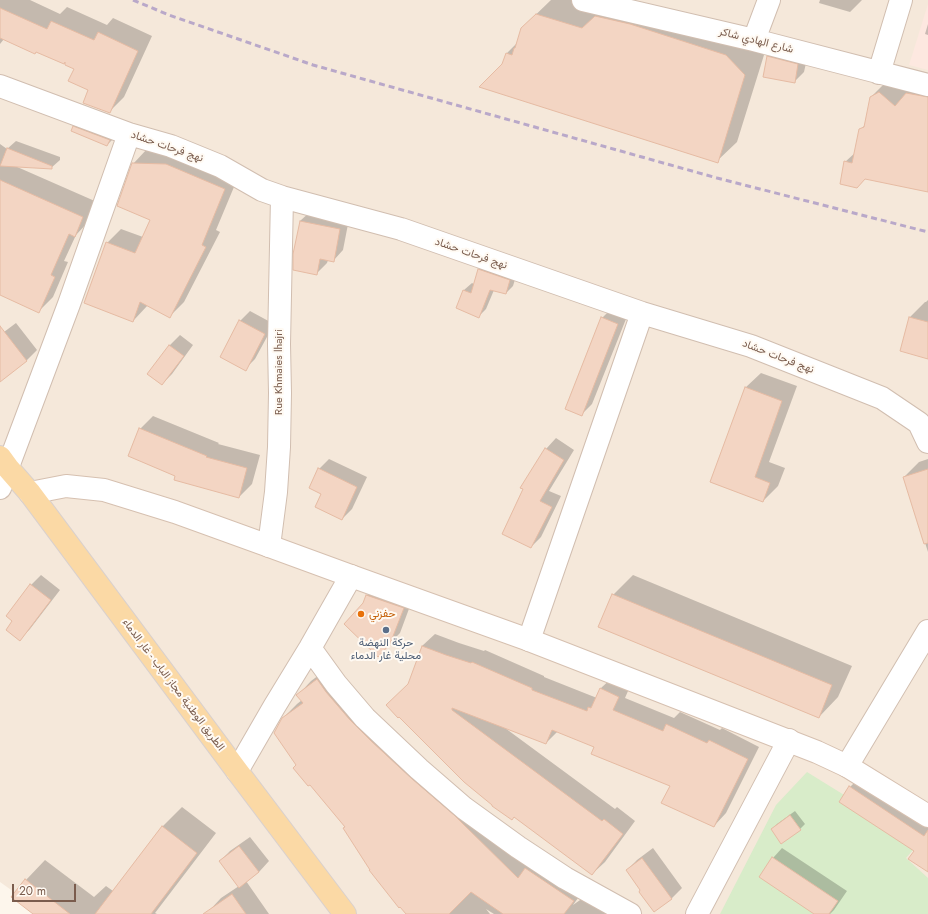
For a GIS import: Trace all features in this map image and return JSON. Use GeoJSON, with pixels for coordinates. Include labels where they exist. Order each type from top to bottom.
{"type":"FeatureCollection","features":[{"type":"Feature","properties":{"kind":"main road","name":"الطريق الوطنية مجاز الباب - غار الدماء"},"geometry":{"type":"LineString","coordinates":[[4,463],[30,493],[345,914]]}},
{"type":"Feature","properties":{"kind":"street","name":"شارع الهادي شاكر"},"geometry":{"type":"LineString","coordinates":[[583,0],[754,40],[928,85]]}},
{"type":"Feature","properties":{"kind":"street"},"geometry":{"type":"LineString","coordinates":[[754,40],[769,0]]}},
{"type":"Feature","properties":{"kind":"street"},"geometry":{"type":"LineString","coordinates":[[879,73],[901,0]]}},
{"type":"Feature","properties":{"kind":"street","name":"نهج فرحات حشاد"},"geometry":{"type":"LineString","coordinates":[[0,86],[129,134],[171,146],[220,166],[262,190],[282,197],[401,229],[642,313],[751,346],[882,398],[924,423],[928,442]]}},
{"type":"Feature","properties":{"kind":"street"},"geometry":{"type":"LineString","coordinates":[[0,488],[4,463],[68,304],[129,134]]}},
{"type":"Feature","properties":{"kind":"street","name":"Rue Khmaies lhajri"},"geometry":{"type":"LineString","coordinates":[[270,546],[279,447],[279,344],[282,197]]}},
{"type":"Feature","properties":{"kind":"street"},"geometry":{"type":"LineString","coordinates":[[529,640],[642,313]]}},
{"type":"Feature","properties":{"kind":"street"},"geometry":{"type":"LineString","coordinates":[[30,493],[66,486],[104,490],[175,512],[270,546],[529,640],[789,740],[847,766],[928,816]]}},
{"type":"Feature","properties":{"kind":"street"},"geometry":{"type":"LineString","coordinates":[[237,771],[351,576]]}},
{"type":"Feature","properties":{"kind":"street"},"geometry":{"type":"LineString","coordinates":[[847,766],[928,631]]}},
{"type":"Feature","properties":{"kind":"street"},"geometry":{"type":"LineString","coordinates":[[310,648],[336,684],[365,718],[419,769],[464,808],[518,847],[565,878],[630,914]]}},
{"type":"Feature","properties":{"kind":"street"},"geometry":{"type":"LineString","coordinates":[[697,914],[789,740]]}},
{"type":"Feature","properties":{"kind":"shaded area"},"geometry":{"type":"Polygon","coordinates":[[[0,0],[928,0],[928,914],[45,914],[0,882],[0,0]]]}},
{"type":"Feature","properties":{"kind":"shaded area"},"geometry":{"type":"Polygon","coordinates":[[[928,4],[928,70],[909,65],[928,4]]]}},
{"type":"Feature","properties":{"kind":"green space"},"geometry":{"type":"Polygon","coordinates":[[[807,772],[920,842],[906,858],[928,878],[928,914],[720,914],[776,805],[807,772]]]}},
{"type":"Feature","properties":{"kind":"building"},"geometry":{"type":"Polygon","coordinates":[[[0,8],[47,29],[51,21],[94,40],[98,32],[138,51],[110,113],[83,103],[88,90],[68,81],[74,69],[65,65],[65,62],[64,64],[36,52],[35,54],[0,38],[0,8]]]}},
{"type":"Feature","properties":{"kind":"building"},"geometry":{"type":"Polygon","coordinates":[[[536,14],[582,28],[595,16],[630,24],[726,55],[745,75],[718,163],[479,87],[502,64],[506,53],[512,55],[521,28],[536,14]]]}},
{"type":"Feature","properties":{"kind":"building"},"geometry":{"type":"Polygon","coordinates":[[[767,56],[798,64],[795,83],[763,77],[767,56]]]}},
{"type":"Feature","properties":{"kind":"building"},"geometry":{"type":"Polygon","coordinates":[[[879,92],[895,106],[906,93],[928,97],[928,192],[865,179],[857,188],[840,184],[844,161],[852,163],[859,129],[864,127],[870,97],[879,92]]]}},
{"type":"Feature","properties":{"kind":"building"},"geometry":{"type":"Polygon","coordinates":[[[73,126],[110,140],[107,146],[71,131],[73,126]]]}},
{"type":"Feature","properties":{"kind":"building"},"geometry":{"type":"Polygon","coordinates":[[[7,148],[52,166],[52,169],[0,166],[7,148]]]}},
{"type":"Feature","properties":{"kind":"building"},"geometry":{"type":"Polygon","coordinates":[[[132,163],[166,164],[225,189],[202,245],[206,247],[170,318],[140,302],[133,322],[84,303],[106,242],[135,253],[150,220],[117,206],[132,163]]]}},
{"type":"Feature","properties":{"kind":"building"},"geometry":{"type":"Polygon","coordinates":[[[0,180],[83,217],[75,237],[69,234],[51,275],[55,277],[39,313],[0,295],[0,180]]]}},
{"type":"Feature","properties":{"kind":"building"},"geometry":{"type":"Polygon","coordinates":[[[300,221],[340,229],[334,262],[320,259],[317,275],[293,270],[293,254],[300,221]]]}},
{"type":"Feature","properties":{"kind":"building"},"geometry":{"type":"Polygon","coordinates":[[[478,269],[510,280],[506,294],[490,290],[479,318],[456,308],[463,290],[471,293],[478,269]]]}},
{"type":"Feature","properties":{"kind":"building"},"geometry":{"type":"Polygon","coordinates":[[[601,317],[618,324],[582,416],[565,409],[601,317]]]}},
{"type":"Feature","properties":{"kind":"building"},"geometry":{"type":"Polygon","coordinates":[[[909,317],[928,322],[928,359],[900,351],[909,317]]]}},
{"type":"Feature","properties":{"kind":"building"},"geometry":{"type":"Polygon","coordinates":[[[239,320],[265,334],[246,371],[220,357],[239,320]]]}},
{"type":"Feature","properties":{"kind":"building"},"geometry":{"type":"Polygon","coordinates":[[[0,326],[27,361],[0,382],[0,326]]]}},
{"type":"Feature","properties":{"kind":"building"},"geometry":{"type":"Polygon","coordinates":[[[169,345],[184,356],[162,385],[147,374],[169,345]]]}},
{"type":"Feature","properties":{"kind":"building"},"geometry":{"type":"Polygon","coordinates":[[[745,387],[782,401],[755,477],[770,483],[763,502],[710,482],[745,387]]]}},
{"type":"Feature","properties":{"kind":"building"},"geometry":{"type":"Polygon","coordinates":[[[139,428],[207,456],[206,457],[247,468],[239,498],[174,480],[175,476],[128,456],[139,428]]]}},
{"type":"Feature","properties":{"kind":"building"},"geometry":{"type":"Polygon","coordinates":[[[545,448],[564,460],[540,501],[552,507],[531,548],[502,534],[523,489],[520,488],[545,448]]]}},
{"type":"Feature","properties":{"kind":"building"},"geometry":{"type":"Polygon","coordinates":[[[318,468],[357,487],[342,520],[315,507],[321,494],[309,488],[318,468]]]}},
{"type":"Feature","properties":{"kind":"building"},"geometry":{"type":"Polygon","coordinates":[[[928,469],[928,543],[924,544],[903,477],[928,469]]]}},
{"type":"Feature","properties":{"kind":"building"},"geometry":{"type":"Polygon","coordinates":[[[30,584],[51,600],[20,641],[6,630],[12,621],[6,616],[30,584]]]}},
{"type":"Feature","properties":{"kind":"building"},"geometry":{"type":"Polygon","coordinates":[[[612,594],[832,685],[819,718],[598,627],[612,594]]]}},
{"type":"Feature","properties":{"kind":"building"},"geometry":{"type":"Polygon","coordinates":[[[366,595],[404,608],[390,644],[378,657],[344,624],[363,603],[366,595]]]}},
{"type":"Feature","properties":{"kind":"building"},"geometry":{"type":"Polygon","coordinates":[[[422,646],[471,663],[472,662],[532,688],[532,690],[587,711],[588,707],[591,708],[600,688],[619,697],[613,710],[663,731],[666,724],[707,743],[709,740],[748,759],[714,827],[661,803],[670,786],[591,754],[594,747],[552,730],[546,744],[452,708],[452,710],[602,821],[604,819],[623,834],[592,875],[514,817],[512,820],[492,806],[464,782],[386,705],[408,684],[422,646]]]}},
{"type":"Feature","properties":{"kind":"building"},"geometry":{"type":"Polygon","coordinates":[[[317,679],[350,720],[370,740],[454,815],[518,878],[525,868],[574,901],[564,914],[503,914],[471,892],[449,914],[406,914],[400,907],[399,908],[369,870],[343,828],[345,827],[310,785],[308,786],[293,768],[296,765],[274,733],[282,718],[303,703],[296,695],[317,679]]]}},
{"type":"Feature","properties":{"kind":"building"},"geometry":{"type":"Polygon","coordinates":[[[849,786],[924,836],[928,830],[928,872],[908,859],[914,851],[839,802],[849,786]]]}},
{"type":"Feature","properties":{"kind":"building"},"geometry":{"type":"Polygon","coordinates":[[[790,815],[801,830],[781,844],[771,829],[790,815]]]}},
{"type":"Feature","properties":{"kind":"building"},"geometry":{"type":"Polygon","coordinates":[[[162,826],[197,853],[151,914],[95,914],[162,826]]]}},
{"type":"Feature","properties":{"kind":"building"},"geometry":{"type":"Polygon","coordinates":[[[239,846],[259,872],[239,888],[219,861],[239,846]]]}},
{"type":"Feature","properties":{"kind":"building"},"geometry":{"type":"Polygon","coordinates":[[[772,857],[838,901],[829,914],[814,914],[759,877],[772,857]]]}},
{"type":"Feature","properties":{"kind":"building"},"geometry":{"type":"Polygon","coordinates":[[[642,858],[672,899],[654,912],[639,892],[640,890],[626,870],[642,858]]]}},
{"type":"Feature","properties":{"kind":"building"},"geometry":{"type":"Polygon","coordinates":[[[25,879],[70,914],[33,914],[11,897],[25,879]]]}},
{"type":"Feature","properties":{"kind":"building"},"geometry":{"type":"Polygon","coordinates":[[[232,894],[246,914],[203,914],[232,894]]]}},
{"type":"Feature","properties":{"kind":"railway"},"geometry":{"type":"LineString","coordinates":[[133,0],[169,15],[313,65],[717,178],[928,232]]}},
{"type":"Feature","properties":{"kind":"place","name":"حفزني"},"geometry":{"type":"Point","coordinates":[361,614]}},
{"type":"Feature","properties":{"kind":"place","name":"حركة النهضة محلية غار الدماء"},"geometry":{"type":"Point","coordinates":[386,630]}}]}
